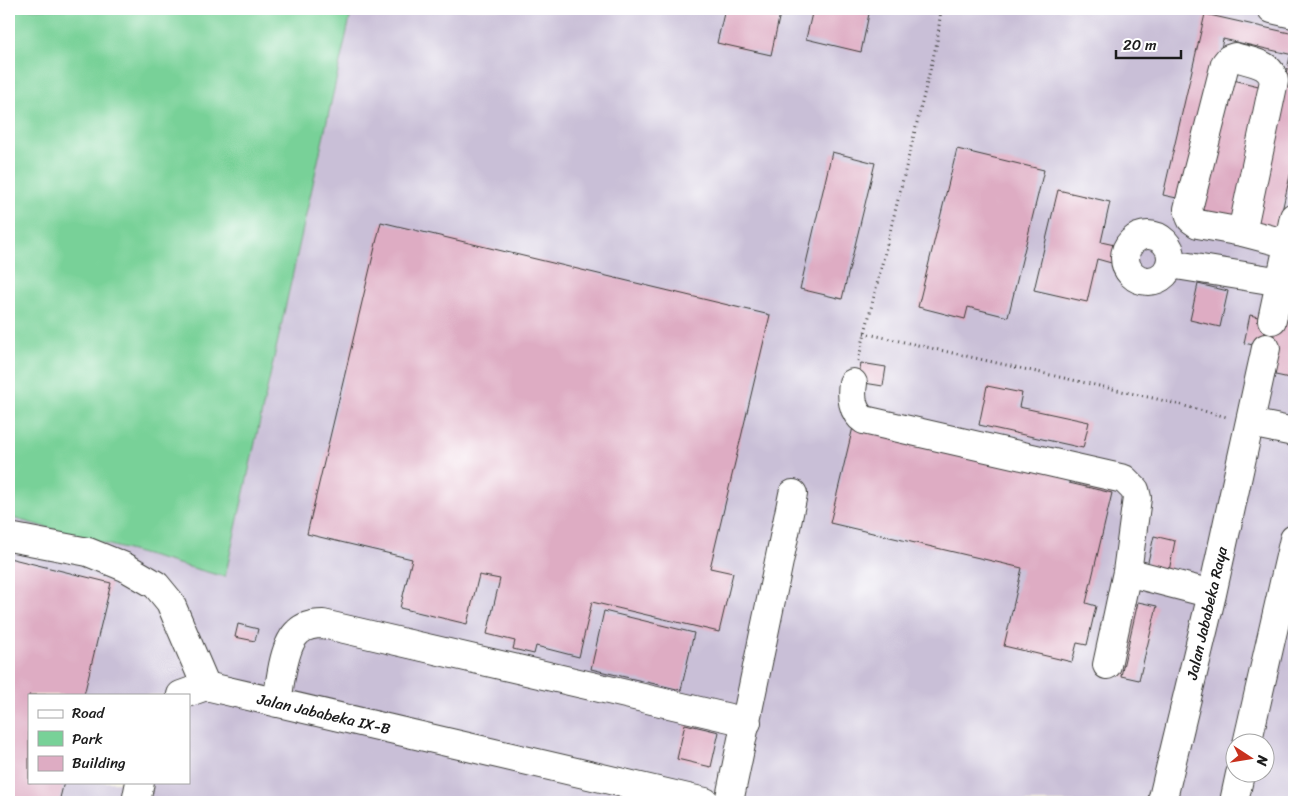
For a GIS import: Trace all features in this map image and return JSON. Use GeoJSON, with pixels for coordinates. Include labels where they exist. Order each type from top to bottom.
{"type":"FeatureCollection","features":[{"type":"Feature","properties":{"kind":"street"},"geometry":{"type":"LineString","coordinates":[[1272,9],[1294,14]]}},
{"type":"Feature","properties":{"kind":"street"},"geometry":{"type":"LineString","coordinates":[[1242,232],[1274,81],[1273,74],[1268,68],[1235,57],[1229,59],[1224,64],[1188,209],[1191,219],[1198,224],[1242,232],[1289,244]]}},
{"type":"Feature","properties":{"kind":"street"},"geometry":{"type":"LineString","coordinates":[[1272,320],[1288,283],[1289,244],[1294,217]]}},
{"type":"Feature","properties":{"kind":"street"},"geometry":{"type":"LineString","coordinates":[[1170,264],[1288,283]]}},
{"type":"Feature","properties":{"kind":"street","name":"Jalan Jababeka Raya"},"geometry":{"type":"LineString","coordinates":[[1162,802],[1212,594],[1266,348]]}},
{"type":"Feature","properties":{"kind":"street"},"geometry":{"type":"LineString","coordinates":[[853,383],[851,396],[860,417],[864,420],[1124,479],[1135,490],[1137,498],[1127,572],[1107,665]]}},
{"type":"Feature","properties":{"kind":"street"},"geometry":{"type":"LineString","coordinates":[[1250,422],[1294,432]]}},
{"type":"Feature","properties":{"kind":"street"},"geometry":{"type":"LineString","coordinates":[[729,802],[793,494]]}},
{"type":"Feature","properties":{"kind":"street","name":"Jalan Jababeka IX-B"},"geometry":{"type":"LineString","coordinates":[[9,536],[88,552],[125,567],[156,585],[170,602],[193,690],[277,703],[705,802]]}},
{"type":"Feature","properties":{"kind":"street"},"geometry":{"type":"LineString","coordinates":[[1249,734],[1294,539]]}},
{"type":"Feature","properties":{"kind":"street"},"geometry":{"type":"LineString","coordinates":[[1127,572],[1212,594]]}},
{"type":"Feature","properties":{"kind":"street"},"geometry":{"type":"LineString","coordinates":[[277,703],[282,672],[291,640],[306,626],[323,624],[747,722]]}},
{"type":"Feature","properties":{"kind":"street"},"geometry":{"type":"LineString","coordinates":[[136,802],[140,784]]}},
{"type":"Feature","properties":{"kind":"street"},"geometry":{"type":"LineString","coordinates":[[1234,802],[1238,784]]}},
{"type":"Feature","properties":{"kind":"path"},"geometry":{"type":"LineString","coordinates":[[941,9],[937,42],[864,333],[1157,399],[1250,422]]}},
{"type":"Feature","properties":{"kind":"shaded area"},"geometry":{"type":"Polygon","coordinates":[[[9,9],[1294,9],[1294,802],[9,802],[9,9]]]}},
{"type":"Feature","properties":{"kind":"green space"},"geometry":{"type":"Polygon","coordinates":[[[9,9],[352,9],[225,577],[9,517],[9,9]]]}},
{"type":"Feature","properties":{"kind":"building"},"geometry":{"type":"Polygon","coordinates":[[[725,9],[781,9],[771,55],[717,43],[725,9]]]}},
{"type":"Feature","properties":{"kind":"building"},"geometry":{"type":"Polygon","coordinates":[[[813,9],[870,9],[861,52],[806,39],[813,9]]]}},
{"type":"Feature","properties":{"kind":"building"},"geometry":{"type":"Polygon","coordinates":[[[1205,14],[1294,34],[1294,51],[1293,55],[1223,39],[1190,201],[1163,195],[1205,14]]]}},
{"type":"Feature","properties":{"kind":"building"},"geometry":{"type":"Polygon","coordinates":[[[1290,57],[1294,58],[1294,158],[1277,233],[1250,226],[1290,57]]]}},
{"type":"Feature","properties":{"kind":"building"},"geometry":{"type":"Polygon","coordinates":[[[1229,79],[1271,89],[1239,223],[1198,214],[1229,79]]]}},
{"type":"Feature","properties":{"kind":"building"},"geometry":{"type":"Polygon","coordinates":[[[957,149],[1044,170],[1008,317],[968,307],[965,319],[918,307],[957,149]]]}},
{"type":"Feature","properties":{"kind":"building"},"geometry":{"type":"Polygon","coordinates":[[[832,152],[875,163],[842,299],[800,289],[832,152]]]}},
{"type":"Feature","properties":{"kind":"building"},"geometry":{"type":"Polygon","coordinates":[[[1058,190],[1110,202],[1101,242],[1119,246],[1115,264],[1097,259],[1087,302],[1034,290],[1058,190]]]}},
{"type":"Feature","properties":{"kind":"building"},"geometry":{"type":"Polygon","coordinates":[[[381,222],[770,315],[710,568],[733,573],[719,632],[592,602],[579,657],[536,646],[534,654],[513,649],[515,641],[487,634],[500,579],[479,575],[467,624],[400,608],[412,559],[307,534],[381,222]]]}},
{"type":"Feature","properties":{"kind":"building"},"geometry":{"type":"Polygon","coordinates":[[[1198,284],[1228,291],[1220,327],[1190,320],[1198,284]]]}},
{"type":"Feature","properties":{"kind":"building"},"geometry":{"type":"Polygon","coordinates":[[[1287,302],[1294,304],[1294,379],[1271,374],[1276,350],[1244,343],[1250,315],[1282,323],[1287,302]]]}},
{"type":"Feature","properties":{"kind":"building"},"geometry":{"type":"Polygon","coordinates":[[[861,363],[886,367],[883,386],[858,382],[861,363]]]}},
{"type":"Feature","properties":{"kind":"building"},"geometry":{"type":"Polygon","coordinates":[[[987,386],[1022,393],[1019,407],[1089,422],[1083,448],[979,425],[987,386]]]}},
{"type":"Feature","properties":{"kind":"building"},"geometry":{"type":"Polygon","coordinates":[[[854,423],[1071,474],[1069,483],[1112,493],[1086,603],[1096,606],[1087,645],[1077,643],[1072,662],[1004,646],[1022,568],[830,523],[854,423]]]}},
{"type":"Feature","properties":{"kind":"building"},"geometry":{"type":"Polygon","coordinates":[[[1154,536],[1175,541],[1169,571],[1147,566],[1154,536]]]}},
{"type":"Feature","properties":{"kind":"building"},"geometry":{"type":"Polygon","coordinates":[[[9,558],[111,583],[84,694],[28,694],[28,784],[64,784],[59,802],[9,802],[9,558]]]}},
{"type":"Feature","properties":{"kind":"building"},"geometry":{"type":"Polygon","coordinates":[[[1138,602],[1157,606],[1139,680],[1121,676],[1138,602]]]}},
{"type":"Feature","properties":{"kind":"building"},"geometry":{"type":"Polygon","coordinates":[[[604,611],[694,633],[681,690],[591,669],[604,611]]]}},
{"type":"Feature","properties":{"kind":"building"},"geometry":{"type":"Polygon","coordinates":[[[238,624],[258,629],[255,641],[235,637],[238,624]]]}},
{"type":"Feature","properties":{"kind":"building"},"geometry":{"type":"Polygon","coordinates":[[[685,724],[719,732],[711,767],[677,759],[685,724]]]}}]}
